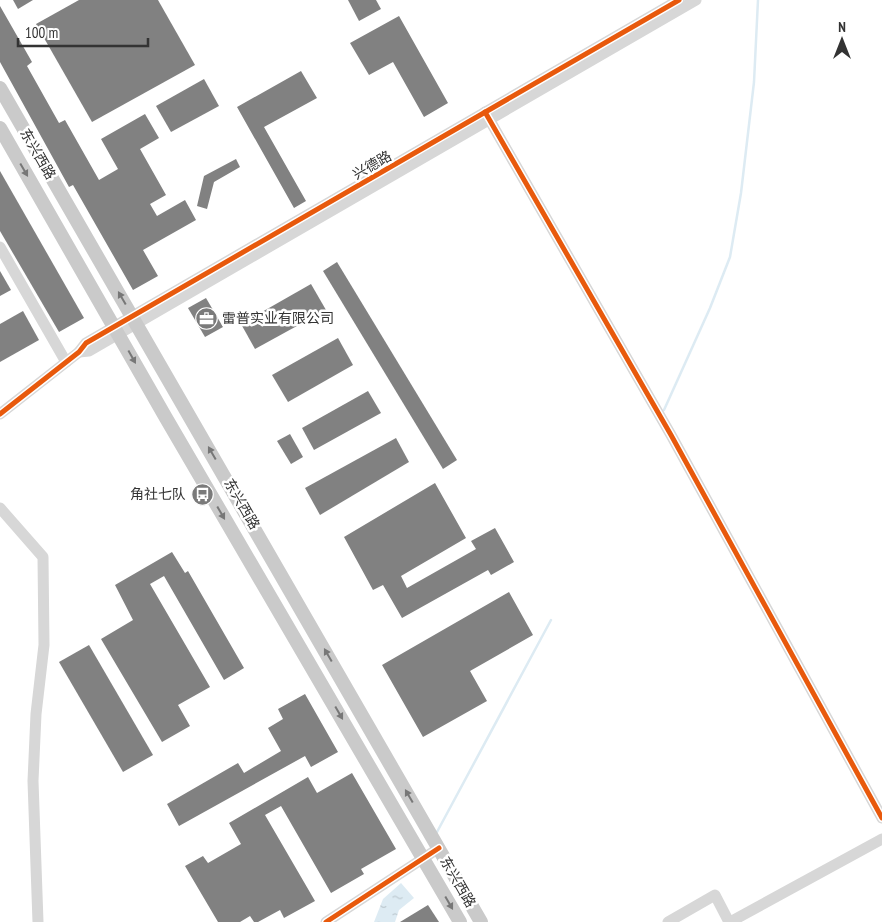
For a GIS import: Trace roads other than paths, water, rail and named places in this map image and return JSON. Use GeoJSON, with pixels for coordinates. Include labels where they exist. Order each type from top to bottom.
{"type":"FeatureCollection","features":[{"type":"Feature","properties":{"kind":"main road","name":"东兴西路"},"geometry":{"type":"LineString","coordinates":[[0,88],[481,922]]}},
{"type":"Feature","properties":{"kind":"main road","name":"东兴西路"},"geometry":{"type":"LineString","coordinates":[[0,128],[460,922]]}},
{"type":"Feature","properties":{"kind":"street","name":"兴德路"},"geometry":{"type":"LineString","coordinates":[[487,116],[679,0]]}},
{"type":"Feature","properties":{"kind":"street","name":"兴德路"},"geometry":{"type":"LineString","coordinates":[[0,414],[79,352],[86,343],[134,320],[487,116],[696,0]]}},
{"type":"Feature","properties":{"kind":"street"},"geometry":{"type":"LineString","coordinates":[[487,116],[671,435],[882,818]]}},
{"type":"Feature","properties":{"kind":"street"},"geometry":{"type":"LineString","coordinates":[[0,247],[66,362]]}},
{"type":"Feature","properties":{"kind":"street"},"geometry":{"type":"LineString","coordinates":[[0,508],[42,557],[44,645],[36,714],[33,781],[38,922]]}},
{"type":"Feature","properties":{"kind":"street"},"geometry":{"type":"LineString","coordinates":[[668,922],[714,895],[730,922],[882,838]]}},
{"type":"Feature","properties":{"kind":"street"},"geometry":{"type":"LineString","coordinates":[[326,922],[424,858],[436,843]]}},
{"type":"Feature","properties":{"kind":"water"},"geometry":{"type":"Polygon","coordinates":[[[401,883],[414,898],[399,910],[395,922],[374,922],[383,899],[401,883]]]}},
{"type":"Feature","properties":{"kind":"waterway"},"geometry":{"type":"LineString","coordinates":[[664,410],[710,308],[730,257],[741,193],[754,82],[758,0]]}},
{"type":"Feature","properties":{"kind":"waterway"},"geometry":{"type":"LineString","coordinates":[[437,832],[551,620]]}},
{"type":"Feature","properties":{"kind":"place","name":"雷普实业有限公司"},"geometry":{"type":"Point","coordinates":[206,318]}},
{"type":"Feature","properties":{"kind":"place","name":"角社七队"},"geometry":{"type":"Point","coordinates":[202,494]}}]}
